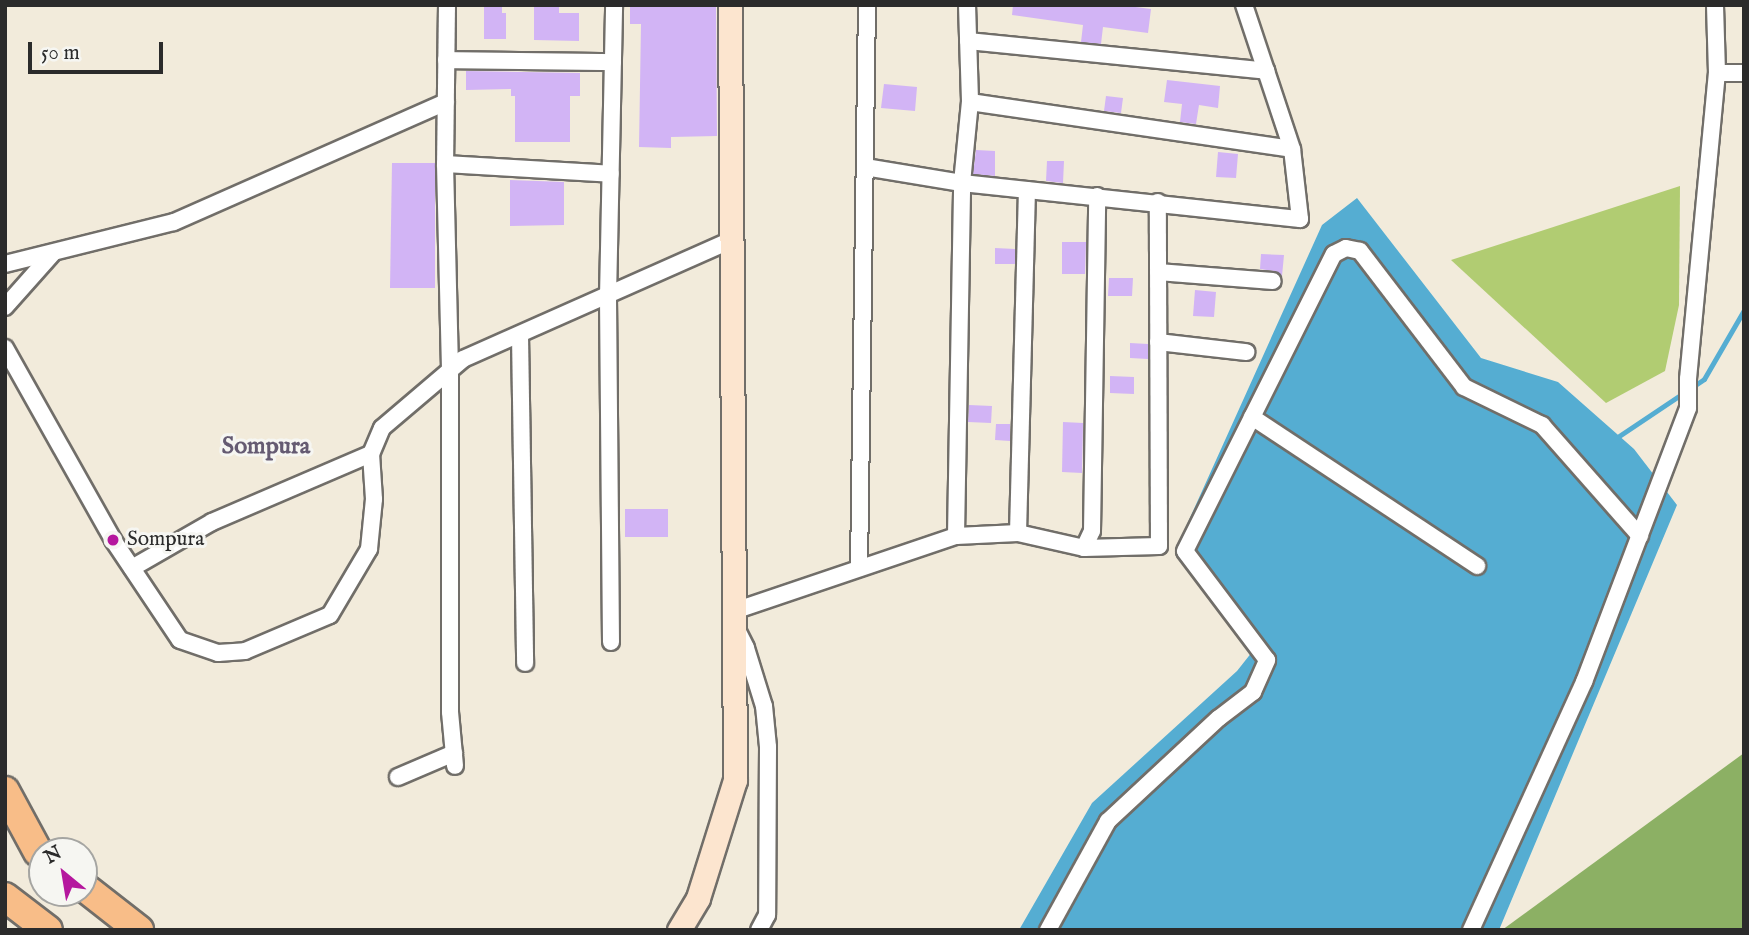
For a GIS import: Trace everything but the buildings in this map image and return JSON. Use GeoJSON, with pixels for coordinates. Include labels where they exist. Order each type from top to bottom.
{"type":"FeatureCollection","features":[{"type":"Feature","properties":{"kind":"highway"},"geometry":{"type":"LineString","coordinates":[[5,791],[31,837]]}},
{"type":"Feature","properties":{"kind":"highway"},"geometry":{"type":"LineString","coordinates":[[5,827],[28,844]]}},
{"type":"Feature","properties":{"kind":"highway"},"geometry":{"type":"LineString","coordinates":[[5,897],[48,930]]}},
{"type":"Feature","properties":{"kind":"highway"},"geometry":{"type":"LineString","coordinates":[[98,898],[139,930]]}},
{"type":"Feature","properties":{"kind":"street"},"geometry":{"type":"LineString","coordinates":[[398,777],[455,759],[450,712],[450,371],[445,164],[447,5]]}},
{"type":"Feature","properties":{"kind":"street"},"geometry":{"type":"LineString","coordinates":[[611,642],[608,297],[614,5]]}},
{"type":"Feature","properties":{"kind":"street"},"geometry":{"type":"LineString","coordinates":[[680,930],[698,898],[735,780],[730,5]]}},
{"type":"Feature","properties":{"kind":"street"},"geometry":{"type":"LineString","coordinates":[[859,568],[867,5]]}},
{"type":"Feature","properties":{"kind":"street"},"geometry":{"type":"LineString","coordinates":[[956,536],[962,183],[970,102],[967,5]]}},
{"type":"Feature","properties":{"kind":"street"},"geometry":{"type":"LineString","coordinates":[[865,167],[962,183],[1158,201],[1300,219],[1292,149],[1244,5]]}},
{"type":"Feature","properties":{"kind":"street"},"geometry":{"type":"LineString","coordinates":[[1471,930],[1584,682],[1688,408],[1688,379],[1717,73],[1715,5]]}},
{"type":"Feature","properties":{"kind":"street"},"geometry":{"type":"LineString","coordinates":[[968,41],[1266,71]]}},
{"type":"Feature","properties":{"kind":"street"},"geometry":{"type":"LineString","coordinates":[[446,60],[613,62]]}},
{"type":"Feature","properties":{"kind":"street"},"geometry":{"type":"LineString","coordinates":[[1717,73],[1744,73]]}},
{"type":"Feature","properties":{"kind":"street"},"geometry":{"type":"LineString","coordinates":[[5,264],[174,222],[446,102]]}},
{"type":"Feature","properties":{"kind":"street"},"geometry":{"type":"LineString","coordinates":[[970,102],[1292,149]]}},
{"type":"Feature","properties":{"kind":"street"},"geometry":{"type":"LineString","coordinates":[[445,164],[611,174]]}},
{"type":"Feature","properties":{"kind":"street"},"geometry":{"type":"LineString","coordinates":[[1018,533],[1027,190]]}},
{"type":"Feature","properties":{"kind":"street"},"geometry":{"type":"LineString","coordinates":[[1084,548],[1092,531],[1097,196]]}},
{"type":"Feature","properties":{"kind":"street"},"geometry":{"type":"LineString","coordinates":[[734,618],[859,568],[956,536],[1018,533],[1084,548],[1159,546],[1158,201]]}},
{"type":"Feature","properties":{"kind":"street"},"geometry":{"type":"LineString","coordinates":[[5,348],[132,568],[180,640],[218,653],[245,651],[330,615],[369,549],[374,499],[371,454],[382,428],[463,359],[732,240]]}},
{"type":"Feature","properties":{"kind":"street"},"geometry":{"type":"LineString","coordinates":[[1048,930],[1108,821],[1219,718],[1253,692],[1266,660],[1185,551],[1334,254],[1346,248],[1360,251],[1464,387],[1542,425],[1640,536]]}},
{"type":"Feature","properties":{"kind":"street"},"geometry":{"type":"LineString","coordinates":[[5,307],[53,253]]}},
{"type":"Feature","properties":{"kind":"street"},"geometry":{"type":"LineString","coordinates":[[1158,272],[1273,281]]}},
{"type":"Feature","properties":{"kind":"street"},"geometry":{"type":"LineString","coordinates":[[520,335],[525,663]]}},
{"type":"Feature","properties":{"kind":"street"},"geometry":{"type":"LineString","coordinates":[[1158,342],[1246,352]]}},
{"type":"Feature","properties":{"kind":"street"},"geometry":{"type":"LineString","coordinates":[[1252,418],[1477,566]]}},
{"type":"Feature","properties":{"kind":"street"},"geometry":{"type":"LineString","coordinates":[[132,568],[212,522],[371,454]]}},
{"type":"Feature","properties":{"kind":"street"},"geometry":{"type":"LineString","coordinates":[[734,618],[764,706],[767,915],[759,930]]}},
{"type":"Feature","properties":{"kind":"green space"},"geometry":{"type":"Polygon","coordinates":[[[1680,186],[1679,305],[1665,371],[1606,403],[1451,260],[1680,186]]]}},
{"type":"Feature","properties":{"kind":"green space"},"geometry":{"type":"Polygon","coordinates":[[[1744,753],[1744,930],[1502,930],[1744,753]]]}},
{"type":"Feature","properties":{"kind":"water"},"geometry":{"type":"Polygon","coordinates":[[[1357,198],[1481,358],[1558,382],[1634,449],[1677,505],[1499,930],[1019,930],[1092,803],[1237,671],[1256,647],[1175,551],[1322,225],[1357,198]]]}},
{"type":"Feature","properties":{"kind":"waterway"},"geometry":{"type":"LineString","coordinates":[[1619,436],[1704,379],[1744,310]]}},
{"type":"Feature","properties":{"kind":"place","name":"Sompura"},"geometry":{"type":"Point","coordinates":[113,540]}},
{"type":"Feature","properties":{"kind":"district","name":"Sompura"},"geometry":{"type":"Point","coordinates":[266,447]}}]}
